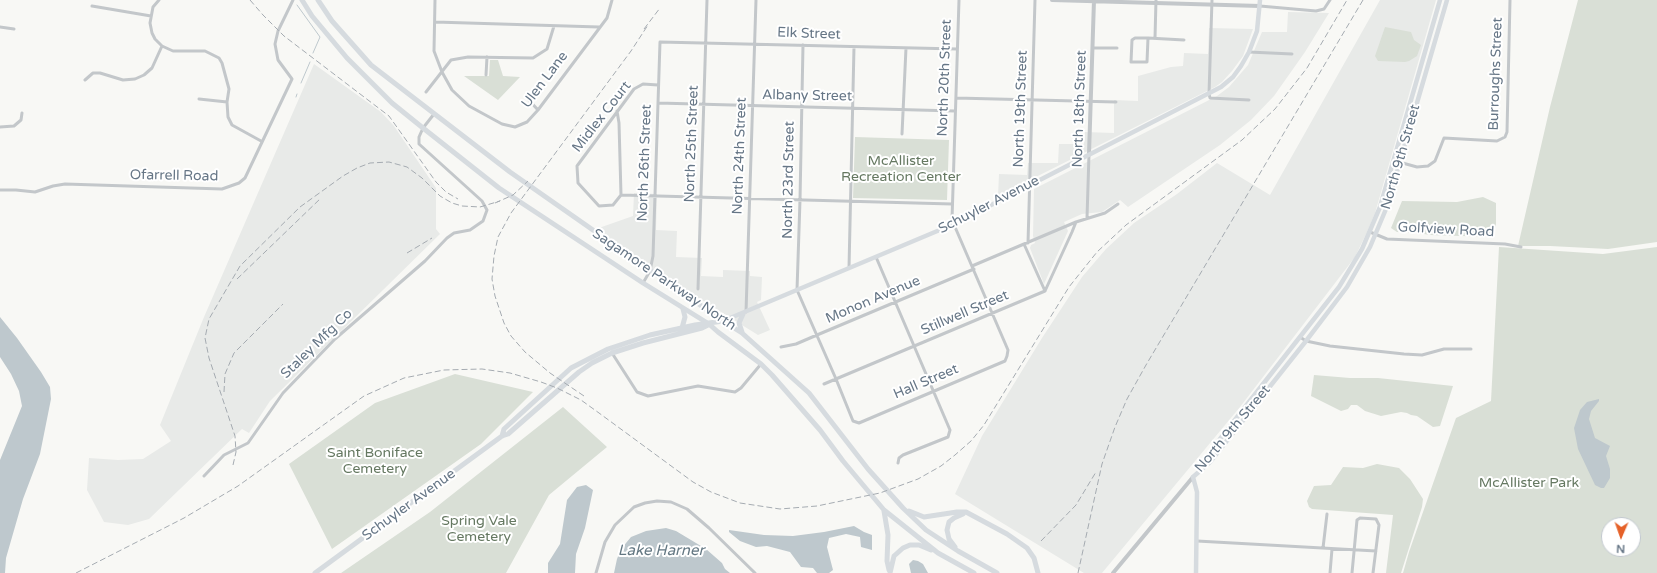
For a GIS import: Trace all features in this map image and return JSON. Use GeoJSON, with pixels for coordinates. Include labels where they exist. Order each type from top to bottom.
{"type":"FeatureCollection","features":[{"type":"Feature","properties":{"kind":"main road","name":"Sagamore Parkway North"},"geometry":{"type":"LineString","coordinates":[[302,0],[312,16],[347,58],[392,103],[423,128],[499,188],[643,283],[709,324],[761,364],[820,430],[843,461],[884,510],[938,553],[974,573]]}},
{"type":"Feature","properties":{"kind":"main road","name":"Sagamore Parkway North"},"geometry":{"type":"LineString","coordinates":[[318,0],[332,21],[371,65],[510,172],[650,271],[742,333],[809,393],[868,469],[902,508],[926,530],[958,551],[997,573]]}},
{"type":"Feature","properties":{"kind":"main road","name":"Schuyler Avenue"},"geometry":{"type":"LineString","coordinates":[[502,436],[504,430],[572,368],[608,349],[650,335],[723,321],[745,313],[954,224],[1209,94],[1221,87],[1233,77],[1249,52],[1257,30],[1260,0]]}},
{"type":"Feature","properties":{"kind":"main road","name":"North 9th Street"},"geometry":{"type":"LineString","coordinates":[[1193,477],[1220,439],[1345,278],[1370,232],[1380,207],[1440,0]]}},
{"type":"Feature","properties":{"kind":"main road","name":"North 9th Street"},"geometry":{"type":"LineString","coordinates":[[1193,477],[1210,462],[1306,341],[1347,287],[1377,235],[1400,162],[1447,0]]}},
{"type":"Feature","properties":{"kind":"main road"},"geometry":{"type":"LineString","coordinates":[[682,328],[684,317],[683,308]]}},
{"type":"Feature","properties":{"kind":"main road"},"geometry":{"type":"LineString","coordinates":[[742,333],[739,323],[745,313]]}},
{"type":"Feature","properties":{"kind":"main road","name":"Schuyler Avenue"},"geometry":{"type":"LineString","coordinates":[[315,573],[502,436],[508,434],[579,372],[592,363],[612,353],[657,339],[702,328],[709,324]]}},
{"type":"Feature","properties":{"kind":"main road"},"geometry":{"type":"LineString","coordinates":[[1193,477],[1197,492],[1196,573]]}},
{"type":"Feature","properties":{"kind":"main road"},"geometry":{"type":"LineString","coordinates":[[902,508],[924,518],[957,512],[966,512],[1007,534],[1027,548],[1034,558],[1038,573]]}},
{"type":"Feature","properties":{"kind":"main road"},"geometry":{"type":"LineString","coordinates":[[884,510],[888,535],[887,561],[890,573]]}},
{"type":"Feature","properties":{"kind":"main road"},"geometry":{"type":"LineString","coordinates":[[958,551],[949,539],[947,530],[948,522],[966,512]]}},
{"type":"Feature","properties":{"kind":"main road"},"geometry":{"type":"LineString","coordinates":[[890,573],[894,556],[903,548],[910,545],[919,545],[938,553]]}},
{"type":"Feature","properties":{"kind":"street"},"geometry":{"type":"LineString","coordinates":[[159,0],[153,7],[151,16],[150,23],[152,33],[162,46],[173,51],[206,51],[218,58],[222,63],[229,89],[227,102],[228,117],[232,125],[261,141]]}},
{"type":"Feature","properties":{"kind":"street","name":"Ofarrell Road"},"geometry":{"type":"LineString","coordinates":[[0,190],[34,192],[65,184],[222,189],[233,186],[245,178],[261,141],[271,125],[292,79],[278,60],[275,44],[281,24],[293,0]]}},
{"type":"Feature","properties":{"kind":"street","name":"Ulen Lane"},"geometry":{"type":"LineString","coordinates":[[435,0],[434,50],[442,72],[452,90],[469,106],[502,124],[515,128],[527,122],[538,110],[607,18],[612,0]]}},
{"type":"Feature","properties":{"kind":"street","name":"North 25th Street"},"geometry":{"type":"LineString","coordinates":[[698,289],[707,0]]}},
{"type":"Feature","properties":{"kind":"street","name":"North 24th Street"},"geometry":{"type":"LineString","coordinates":[[745,313],[756,0]]}},
{"type":"Feature","properties":{"kind":"street","name":"North 20th Street"},"geometry":{"type":"LineString","coordinates":[[959,0],[952,220],[1008,350],[1005,361]]}},
{"type":"Feature","properties":{"kind":"street","name":"North 19th Street"},"geometry":{"type":"LineString","coordinates":[[1035,0],[1026,243],[1045,291]]}},
{"type":"Feature","properties":{"kind":"street"},"geometry":{"type":"LineString","coordinates":[[1052,0],[1211,2],[1316,11],[1324,9],[1330,0]]}},
{"type":"Feature","properties":{"kind":"street","name":"North 18th Street"},"geometry":{"type":"LineString","coordinates":[[1087,218],[1094,0]]}},
{"type":"Feature","properties":{"kind":"street","name":"Burroughs Street"},"geometry":{"type":"LineString","coordinates":[[1394,160],[1417,167],[1428,166],[1435,161],[1444,138],[1497,141],[1505,137],[1507,132],[1510,0]]}},
{"type":"Feature","properties":{"kind":"street"},"geometry":{"type":"LineString","coordinates":[[1156,2],[1156,38]]}},
{"type":"Feature","properties":{"kind":"street"},"geometry":{"type":"LineString","coordinates":[[1211,2],[1210,98],[1250,100]]}},
{"type":"Feature","properties":{"kind":"street"},"geometry":{"type":"LineString","coordinates":[[92,6],[151,16]]}},
{"type":"Feature","properties":{"kind":"street"},"geometry":{"type":"LineString","coordinates":[[435,22],[599,27]]}},
{"type":"Feature","properties":{"kind":"street"},"geometry":{"type":"LineString","coordinates":[[426,92],[451,60],[487,56],[533,58],[547,49],[554,26]]}},
{"type":"Feature","properties":{"kind":"street"},"geometry":{"type":"LineString","coordinates":[[0,27],[14,29]]}},
{"type":"Feature","properties":{"kind":"street"},"geometry":{"type":"LineString","coordinates":[[1148,38],[1147,62],[1131,62],[1132,40],[1135,38],[1148,38],[1156,38],[1184,40]]}},
{"type":"Feature","properties":{"kind":"street","name":"Elk Street"},"geometry":{"type":"LineString","coordinates":[[660,42],[957,50]]}},
{"type":"Feature","properties":{"kind":"street","name":"North 26th Street"},"geometry":{"type":"LineString","coordinates":[[643,283],[650,271],[654,247],[654,196],[660,42]]}},
{"type":"Feature","properties":{"kind":"street","name":"North 23rd Street"},"geometry":{"type":"LineString","coordinates":[[797,290],[803,45]]}},
{"type":"Feature","properties":{"kind":"street"},"geometry":{"type":"LineString","coordinates":[[85,80],[93,73],[100,73],[123,80],[135,79],[144,75],[152,68],[162,46]]}},
{"type":"Feature","properties":{"kind":"street"},"geometry":{"type":"LineString","coordinates":[[849,268],[854,47]]}},
{"type":"Feature","properties":{"kind":"street"},"geometry":{"type":"LineString","coordinates":[[902,134],[906,48]]}},
{"type":"Feature","properties":{"kind":"street"},"geometry":{"type":"LineString","coordinates":[[1093,48],[1117,48]]}},
{"type":"Feature","properties":{"kind":"street"},"geometry":{"type":"LineString","coordinates":[[1249,52],[1292,54]]}},
{"type":"Feature","properties":{"kind":"street"},"geometry":{"type":"LineString","coordinates":[[486,75],[487,56]]}},
{"type":"Feature","properties":{"kind":"street","name":"Midlex Court"},"geometry":{"type":"LineString","coordinates":[[620,195],[613,205],[599,206],[578,183],[577,166],[637,86],[643,84],[658,85]]}},
{"type":"Feature","properties":{"kind":"street"},"geometry":{"type":"LineString","coordinates":[[527,98],[538,110]]}},
{"type":"Feature","properties":{"kind":"street"},"geometry":{"type":"LineString","coordinates":[[956,98],[1116,102]]}},
{"type":"Feature","properties":{"kind":"street"},"geometry":{"type":"LineString","coordinates":[[199,99],[227,102]]}},
{"type":"Feature","properties":{"kind":"street","name":"Albany Street"},"geometry":{"type":"LineString","coordinates":[[658,104],[955,111]]}},
{"type":"Feature","properties":{"kind":"street"},"geometry":{"type":"LineString","coordinates":[[617,111],[619,123],[620,195],[952,204]]}},
{"type":"Feature","properties":{"kind":"street"},"geometry":{"type":"LineString","coordinates":[[0,127],[14,126],[21,120],[22,113]]}},
{"type":"Feature","properties":{"kind":"street"},"geometry":{"type":"LineString","coordinates":[[423,128],[434,114]]}},
{"type":"Feature","properties":{"kind":"street","name":"Staley Mfg Co"},"geometry":{"type":"LineString","coordinates":[[204,476],[224,455],[248,443],[283,393],[335,339],[425,261],[447,238],[454,233],[470,230],[483,221],[487,210],[482,201],[419,144],[419,137],[423,128]]}},
{"type":"Feature","properties":{"kind":"street","name":"Monon Avenue"},"geometry":{"type":"LineString","coordinates":[[780,347],[796,344],[896,303],[1026,243],[1076,222],[1105,214],[1118,204]]}},
{"type":"Feature","properties":{"kind":"street"},"geometry":{"type":"LineString","coordinates":[[1045,291],[1076,222]]}},
{"type":"Feature","properties":{"kind":"street","name":"Golfview Road"},"geometry":{"type":"LineString","coordinates":[[1370,232],[1387,239],[1505,244],[1521,247]]}},
{"type":"Feature","properties":{"kind":"street"},"geometry":{"type":"LineString","coordinates":[[876,257],[950,434],[948,437],[902,455],[899,458],[898,463]]}},
{"type":"Feature","properties":{"kind":"street"},"geometry":{"type":"LineString","coordinates":[[797,290],[836,379]]}},
{"type":"Feature","properties":{"kind":"street","name":"Stillwell Street"},"geometry":{"type":"LineString","coordinates":[[824,384],[1045,291]]}},
{"type":"Feature","properties":{"kind":"street"},"geometry":{"type":"LineString","coordinates":[[1300,337],[1306,341],[1354,349],[1422,355],[1444,349],[1471,349]]}},
{"type":"Feature","properties":{"kind":"street"},"geometry":{"type":"LineString","coordinates":[[612,353],[637,392],[648,396],[698,386],[734,392],[741,388],[761,364]]}},
{"type":"Feature","properties":{"kind":"street","name":"Hall Street"},"geometry":{"type":"LineString","coordinates":[[836,379],[853,421],[856,423],[1005,361]]}},
{"type":"Feature","properties":{"kind":"street"},"geometry":{"type":"LineString","coordinates":[[1113,573],[1193,477]]}},
{"type":"Feature","properties":{"kind":"street"},"geometry":{"type":"LineString","coordinates":[[596,573],[605,542],[615,525],[634,507],[645,502],[657,501],[671,502],[687,509],[756,573]]}},
{"type":"Feature","properties":{"kind":"street"},"geometry":{"type":"LineString","coordinates":[[1323,548],[1326,514]]}},
{"type":"Feature","properties":{"kind":"street"},"geometry":{"type":"LineString","coordinates":[[1352,573],[1357,520],[1360,518],[1376,519],[1379,525],[1373,573]]}},
{"type":"Feature","properties":{"kind":"street"},"geometry":{"type":"LineString","coordinates":[[1197,541],[1376,551]]}},
{"type":"Feature","properties":{"kind":"street"},"geometry":{"type":"LineString","coordinates":[[1330,573],[1332,549]]}},
{"type":"Feature","properties":{"kind":"shaded area"},"geometry":{"type":"Polygon","coordinates":[[[1380,0],[1436,0],[1375,213],[1355,257],[1240,407],[1102,573],[1084,573],[955,494],[982,436],[1042,338],[1082,277],[1106,249],[1134,223],[1177,194],[1217,163],[1270,195],[1380,0]]]}},
{"type":"Feature","properties":{"kind":"shaded area"},"geometry":{"type":"Polygon","coordinates":[[[1288,12],[1329,13],[1305,52],[1274,96],[1251,120],[1220,145],[1128,207],[1120,200],[1102,212],[1082,214],[1064,222],[1068,231],[1044,284],[1030,248],[1031,245],[1035,243],[1033,236],[1034,189],[1217,96],[1229,87],[1248,65],[1262,32],[1287,32],[1288,12]]]}},
{"type":"Feature","properties":{"kind":"shaded area"},"geometry":{"type":"Polygon","coordinates":[[[1209,28],[1253,29],[1243,56],[1222,82],[1215,87],[998,196],[999,174],[1027,175],[1028,163],[1058,163],[1059,144],[1084,144],[1085,132],[1114,133],[1114,100],[1138,101],[1138,76],[1171,67],[1183,66],[1184,53],[1208,54],[1209,28]]]}},
{"type":"Feature","properties":{"kind":"shaded area"},"geometry":{"type":"Polygon","coordinates":[[[314,64],[381,112],[394,126],[436,188],[436,229],[440,234],[270,401],[249,433],[242,429],[149,519],[128,525],[104,522],[87,490],[89,458],[118,460],[143,459],[171,441],[160,425],[204,317],[314,64]]]}},
{"type":"Feature","properties":{"kind":"shaded area"},"geometry":{"type":"Polygon","coordinates":[[[634,193],[657,194],[656,230],[677,231],[676,257],[702,258],[701,276],[723,277],[723,270],[750,271],[750,276],[762,277],[761,300],[757,302],[770,330],[758,335],[644,264],[596,229],[633,216],[634,193]]]}},
{"type":"Feature","properties":{"kind":"green space"},"geometry":{"type":"Polygon","coordinates":[[[1578,0],[1657,0],[1657,242],[1608,249],[1518,246],[1550,107],[1578,0]]]}},
{"type":"Feature","properties":{"kind":"green space"},"geometry":{"type":"Polygon","coordinates":[[[1385,27],[1411,32],[1414,40],[1421,45],[1417,56],[1405,62],[1378,61],[1375,56],[1385,27]]]}},
{"type":"Feature","properties":{"kind":"green space"},"geometry":{"type":"Polygon","coordinates":[[[490,60],[498,60],[503,76],[520,77],[498,100],[464,76],[489,76],[490,60]]]}},
{"type":"Feature","properties":{"kind":"green space","name":"McAllister Recreation Center"},"geometry":{"type":"Polygon","coordinates":[[[855,137],[949,140],[947,200],[853,198],[855,137]]]}},
{"type":"Feature","properties":{"kind":"green space"},"geometry":{"type":"Polygon","coordinates":[[[1483,197],[1496,203],[1496,224],[1493,237],[1430,235],[1397,232],[1391,228],[1402,201],[1457,202],[1483,197]]]}},
{"type":"Feature","properties":{"kind":"green space","name":"McAllister Park"},"geometry":{"type":"Polygon","coordinates":[[[1499,247],[1603,254],[1657,247],[1657,573],[1403,573],[1456,418],[1491,401],[1499,247]]]}},
{"type":"Feature","properties":{"kind":"green space","name":"Saint Boniface Cemetery"},"geometry":{"type":"Polygon","coordinates":[[[455,374],[533,392],[481,444],[332,549],[289,464],[375,403],[455,374]]]}},
{"type":"Feature","properties":{"kind":"green space"},"geometry":{"type":"Polygon","coordinates":[[[1314,375],[1350,378],[1378,378],[1453,386],[1440,426],[1433,427],[1417,416],[1407,413],[1401,412],[1381,416],[1365,411],[1357,405],[1351,405],[1348,409],[1341,411],[1311,396],[1314,375]]]}},
{"type":"Feature","properties":{"kind":"green space","name":"Spring Vale Cemetery"},"geometry":{"type":"Polygon","coordinates":[[[563,407],[607,447],[549,495],[506,573],[341,573],[430,512],[563,407]]]}},
{"type":"Feature","properties":{"kind":"green space"},"geometry":{"type":"Polygon","coordinates":[[[1377,464],[1399,468],[1410,479],[1423,499],[1422,507],[1401,573],[1386,573],[1393,515],[1312,509],[1309,507],[1307,501],[1314,486],[1331,485],[1343,467],[1363,468],[1377,464]]]}},
{"type":"Feature","properties":{"kind":"water"},"geometry":{"type":"Polygon","coordinates":[[[0,317],[41,372],[50,387],[51,399],[40,454],[23,499],[6,558],[5,573],[0,573],[0,460],[22,406],[19,391],[11,374],[0,357],[0,317]]]}},
{"type":"Feature","properties":{"kind":"water"},"geometry":{"type":"Polygon","coordinates":[[[1599,399],[1591,411],[1589,419],[1595,438],[1610,446],[1606,456],[1610,469],[1610,478],[1604,488],[1595,485],[1578,449],[1574,428],[1580,410],[1587,402],[1599,399]]]}},
{"type":"Feature","properties":{"kind":"water"},"geometry":{"type":"Polygon","coordinates":[[[586,485],[593,490],[585,528],[576,554],[575,573],[548,573],[548,563],[560,544],[567,500],[577,487],[586,485]]]}},
{"type":"Feature","properties":{"kind":"water"},"geometry":{"type":"Polygon","coordinates":[[[854,526],[872,535],[872,550],[861,547],[860,537],[846,534],[829,538],[827,547],[833,570],[829,573],[817,573],[813,568],[801,567],[790,552],[767,546],[756,547],[740,541],[729,532],[729,530],[764,535],[793,536],[854,526]]]}},
{"type":"Feature","properties":{"kind":"water","name":"Lake Harner"},"geometry":{"type":"Polygon","coordinates":[[[666,528],[676,531],[706,549],[722,563],[725,569],[730,573],[614,573],[621,549],[631,537],[646,531],[666,528]]]}},
{"type":"Feature","properties":{"kind":"water"},"geometry":{"type":"Polygon","coordinates":[[[913,560],[923,564],[928,573],[911,573],[909,564],[913,560]]]}},
{"type":"Feature","properties":{"kind":"waterway"},"geometry":{"type":"LineString","coordinates":[[297,5],[320,37],[313,53]]}},
{"type":"Feature","properties":{"kind":"waterway"},"geometry":{"type":"LineString","coordinates":[[301,83],[310,62]]}},
{"type":"Feature","properties":{"kind":"railway"},"geometry":{"type":"LineString","coordinates":[[250,0],[284,36],[389,116],[436,182],[446,192],[458,199]]}},
{"type":"Feature","properties":{"kind":"railway"},"geometry":{"type":"LineString","coordinates":[[76,573],[184,518],[238,486],[364,396],[404,378],[444,370],[482,369],[510,373],[557,388],[581,400],[693,482],[711,492],[740,503],[780,509],[817,506],[880,493],[918,479],[941,466],[955,455],[971,441],[984,425],[1069,287],[1097,252],[1126,225],[1242,140],[1275,109],[1307,68],[1347,0]]}},
{"type":"Feature","properties":{"kind":"railway"},"geometry":{"type":"LineString","coordinates":[[1078,573],[1102,464],[1127,399],[1363,0]]}},
{"type":"Feature","properties":{"kind":"railway"},"geometry":{"type":"LineString","coordinates":[[644,29],[660,8]]}},
{"type":"Feature","properties":{"kind":"railway"},"geometry":{"type":"LineString","coordinates":[[584,396],[550,373],[525,352],[511,336],[504,323],[495,296],[492,279],[494,256],[498,237],[511,213],[631,51],[648,25]]}},
{"type":"Feature","properties":{"kind":"railway"},"geometry":{"type":"LineString","coordinates":[[233,465],[236,452],[235,436],[209,358],[205,338],[209,319],[240,266],[300,207],[343,176],[370,163],[389,162],[407,167],[422,178],[440,196],[452,203],[462,206],[480,207],[500,201]]}},
{"type":"Feature","properties":{"kind":"railway"},"geometry":{"type":"LineString","coordinates":[[495,203],[513,195],[528,181]]}},
{"type":"Feature","properties":{"kind":"railway"},"geometry":{"type":"LineString","coordinates":[[237,279],[321,198]]}},
{"type":"Feature","properties":{"kind":"railway"},"geometry":{"type":"LineString","coordinates":[[407,253],[432,238]]}},
{"type":"Feature","properties":{"kind":"railway"},"geometry":{"type":"LineString","coordinates":[[224,392],[225,374],[234,353],[283,304]]}},
{"type":"Feature","properties":{"kind":"railway"},"geometry":{"type":"LineString","coordinates":[[1041,541],[1076,505],[1096,472]]}}]}
